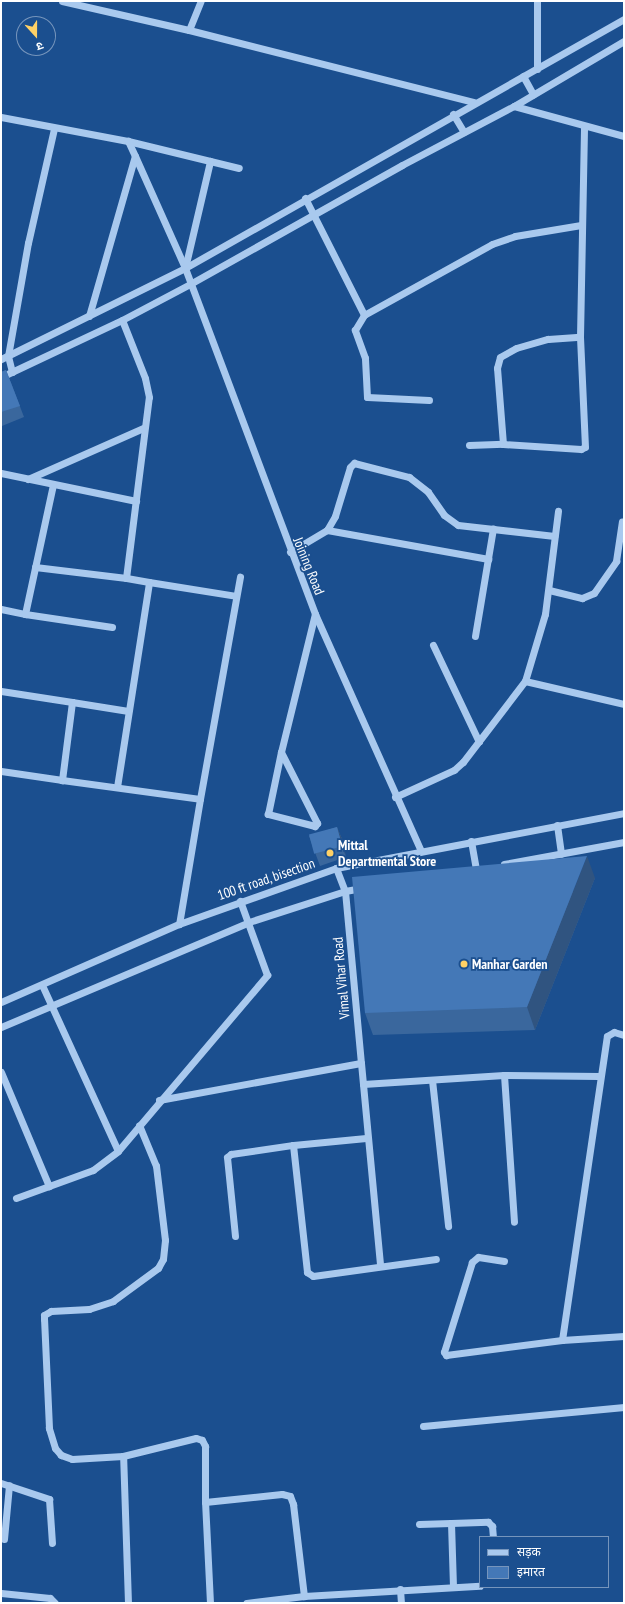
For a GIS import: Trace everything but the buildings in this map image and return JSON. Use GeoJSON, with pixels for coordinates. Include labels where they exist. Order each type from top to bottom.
{"type":"FeatureCollection","features":[{"type":"Feature","properties":{"kind":"street"},"geometry":{"type":"LineString","coordinates":[[62,1],[88,4],[474,102]]}},
{"type":"Feature","properties":{"kind":"street"},"geometry":{"type":"LineString","coordinates":[[189,30],[201,1]]}},
{"type":"Feature","properties":{"kind":"street"},"geometry":{"type":"LineString","coordinates":[[537,1],[537,69]]}},
{"type":"Feature","properties":{"kind":"street"},"geometry":{"type":"LineString","coordinates":[[5,358],[184,268],[474,102],[537,69],[624,19]]}},
{"type":"Feature","properties":{"kind":"street"},"geometry":{"type":"LineString","coordinates":[[1,378],[122,320],[190,284],[464,132],[514,106],[624,41]]}},
{"type":"Feature","properties":{"kind":"street"},"geometry":{"type":"LineString","coordinates":[[522,76],[533,94]]}},
{"type":"Feature","properties":{"kind":"street"},"geometry":{"type":"LineString","coordinates":[[514,106],[623,136]]}},
{"type":"Feature","properties":{"kind":"street"},"geometry":{"type":"LineString","coordinates":[[453,114],[464,132]]}},
{"type":"Feature","properties":{"kind":"street"},"geometry":{"type":"LineString","coordinates":[[1,118],[54,129],[128,141],[239,168]]}},
{"type":"Feature","properties":{"kind":"street"},"geometry":{"type":"LineString","coordinates":[[469,445],[503,444],[581,450],[585,447],[580,337],[584,126]]}},
{"type":"Feature","properties":{"kind":"street"},"geometry":{"type":"LineString","coordinates":[[12,372],[5,358],[28,243],[54,129]]}},
{"type":"Feature","properties":{"kind":"street","name":"Joining Road"},"geometry":{"type":"LineString","coordinates":[[128,141],[184,268],[290,552],[315,614],[395,797],[421,850]]}},
{"type":"Feature","properties":{"kind":"street"},"geometry":{"type":"LineString","coordinates":[[89,316],[134,156]]}},
{"type":"Feature","properties":{"kind":"street"},"geometry":{"type":"LineString","coordinates":[[184,268],[210,161]]}},
{"type":"Feature","properties":{"kind":"street"},"geometry":{"type":"LineString","coordinates":[[305,198],[364,315]]}},
{"type":"Feature","properties":{"kind":"street"},"geometry":{"type":"LineString","coordinates":[[429,400],[366,397],[365,358],[355,330],[364,315],[492,244],[515,236],[581,225]]}},
{"type":"Feature","properties":{"kind":"street"},"geometry":{"type":"LineString","coordinates":[[122,320],[146,383],[149,407],[144,428],[126,578]]}},
{"type":"Feature","properties":{"kind":"street"},"geometry":{"type":"LineString","coordinates":[[503,444],[497,368],[500,357],[516,348],[548,339],[580,337]]}},
{"type":"Feature","properties":{"kind":"street"},"geometry":{"type":"LineString","coordinates":[[28,478],[144,428]]}},
{"type":"Feature","properties":{"kind":"street"},"geometry":{"type":"LineString","coordinates":[[290,552],[327,530],[335,516],[350,467],[359,463],[409,477],[428,492],[451,522],[493,529],[554,536]]}},
{"type":"Feature","properties":{"kind":"street"},"geometry":{"type":"LineString","coordinates":[[1,473],[136,501]]}},
{"type":"Feature","properties":{"kind":"street"},"geometry":{"type":"LineString","coordinates":[[25,614],[53,485]]}},
{"type":"Feature","properties":{"kind":"street"},"geometry":{"type":"LineString","coordinates":[[395,797],[454,770],[479,742],[525,681],[545,614],[558,511]]}},
{"type":"Feature","properties":{"kind":"street"},"geometry":{"type":"LineString","coordinates":[[549,590],[582,598],[594,593],[616,561],[622,521]]}},
{"type":"Feature","properties":{"kind":"street"},"geometry":{"type":"LineString","coordinates":[[475,636],[493,529]]}},
{"type":"Feature","properties":{"kind":"street"},"geometry":{"type":"LineString","coordinates":[[327,530],[488,559]]}},
{"type":"Feature","properties":{"kind":"street"},"geometry":{"type":"LineString","coordinates":[[35,567],[126,578],[236,596]]}},
{"type":"Feature","properties":{"kind":"street"},"geometry":{"type":"LineString","coordinates":[[179,924],[240,577]]}},
{"type":"Feature","properties":{"kind":"street"},"geometry":{"type":"LineString","coordinates":[[117,786],[149,582]]}},
{"type":"Feature","properties":{"kind":"street"},"geometry":{"type":"LineString","coordinates":[[1,610],[112,627]]}},
{"type":"Feature","properties":{"kind":"street"},"geometry":{"type":"LineString","coordinates":[[281,752],[317,824],[316,826],[268,816],[281,752],[315,614]]}},
{"type":"Feature","properties":{"kind":"street"},"geometry":{"type":"LineString","coordinates":[[433,645],[479,742]]}},
{"type":"Feature","properties":{"kind":"street"},"geometry":{"type":"LineString","coordinates":[[525,681],[624,704]]}},
{"type":"Feature","properties":{"kind":"street"},"geometry":{"type":"LineString","coordinates":[[1,691],[128,711]]}},
{"type":"Feature","properties":{"kind":"street"},"geometry":{"type":"LineString","coordinates":[[62,780],[72,702]]}},
{"type":"Feature","properties":{"kind":"street"},"geometry":{"type":"LineString","coordinates":[[1,771],[117,786],[200,799]]}},
{"type":"Feature","properties":{"kind":"street","name":"100 ft road, bisection"},"geometry":{"type":"LineString","coordinates":[[1,1002],[179,924],[336,868],[421,850],[624,813]]}},
{"type":"Feature","properties":{"kind":"street"},"geometry":{"type":"LineString","coordinates":[[557,825],[561,854]]}},
{"type":"Feature","properties":{"kind":"street"},"geometry":{"type":"LineString","coordinates":[[471,841],[472,870],[484,868]]}},
{"type":"Feature","properties":{"kind":"street"},"geometry":{"type":"LineString","coordinates":[[499,865],[624,842]]}},
{"type":"Feature","properties":{"kind":"street","name":"Vimal Vihar Road"},"geometry":{"type":"LineString","coordinates":[[336,868],[345,891],[363,1084],[366,1138],[380,1265]]}},
{"type":"Feature","properties":{"kind":"street"},"geometry":{"type":"LineString","coordinates":[[1,1027],[249,922],[345,891],[373,886]]}},
{"type":"Feature","properties":{"kind":"street"},"geometry":{"type":"LineString","coordinates":[[16,1198],[93,1170],[118,1151],[159,1100],[267,975],[249,922],[240,901]]}},
{"type":"Feature","properties":{"kind":"street"},"geometry":{"type":"LineString","coordinates":[[42,985],[118,1151]]}},
{"type":"Feature","properties":{"kind":"street"},"geometry":{"type":"LineString","coordinates":[[562,1340],[599,1076],[607,1036],[614,1032],[624,1035]]}},
{"type":"Feature","properties":{"kind":"street"},"geometry":{"type":"LineString","coordinates":[[159,1100],[361,1062]]}},
{"type":"Feature","properties":{"kind":"street"},"geometry":{"type":"LineString","coordinates":[[1,1072],[49,1186]]}},
{"type":"Feature","properties":{"kind":"street"},"geometry":{"type":"LineString","coordinates":[[363,1084],[504,1075],[599,1076]]}},
{"type":"Feature","properties":{"kind":"street"},"geometry":{"type":"LineString","coordinates":[[504,1075],[514,1222]]}},
{"type":"Feature","properties":{"kind":"street"},"geometry":{"type":"LineString","coordinates":[[432,1080],[448,1226]]}},
{"type":"Feature","properties":{"kind":"street"},"geometry":{"type":"LineString","coordinates":[[139,1125],[156,1166],[165,1240],[163,1259],[158,1268],[113,1301],[89,1309],[51,1311],[44,1315],[49,1428],[55,1448],[61,1456],[72,1459],[123,1456],[196,1438],[202,1440],[205,1446],[205,1502],[210,1603]]}},
{"type":"Feature","properties":{"kind":"street"},"geometry":{"type":"LineString","coordinates":[[235,1236],[227,1157],[231,1154],[293,1145],[366,1138]]}},
{"type":"Feature","properties":{"kind":"street"},"geometry":{"type":"LineString","coordinates":[[293,1145],[308,1275],[436,1259]]}},
{"type":"Feature","properties":{"kind":"street"},"geometry":{"type":"LineString","coordinates":[[504,1261],[478,1257],[472,1262],[445,1354],[562,1340],[624,1336]]}},
{"type":"Feature","properties":{"kind":"street"},"geometry":{"type":"LineString","coordinates":[[423,1426],[624,1407]]}},
{"type":"Feature","properties":{"kind":"street"},"geometry":{"type":"LineString","coordinates":[[123,1456],[128,1603]]}},
{"type":"Feature","properties":{"kind":"street"},"geometry":{"type":"LineString","coordinates":[[1,1483],[49,1499],[52,1543]]}},
{"type":"Feature","properties":{"kind":"street"},"geometry":{"type":"LineString","coordinates":[[4,1539],[9,1485]]}},
{"type":"Feature","properties":{"kind":"street"},"geometry":{"type":"LineString","coordinates":[[205,1502],[282,1494],[290,1496],[293,1504],[304,1596]]}},
{"type":"Feature","properties":{"kind":"street"},"geometry":{"type":"LineString","coordinates":[[419,1524],[488,1522],[492,1526],[493,1536]]}},
{"type":"Feature","properties":{"kind":"street"},"geometry":{"type":"LineString","coordinates":[[451,1523],[453,1586]]}},
{"type":"Feature","properties":{"kind":"street"},"geometry":{"type":"LineString","coordinates":[[246,1603],[304,1596],[400,1588],[479,1586]]}},
{"type":"Feature","properties":{"kind":"street"},"geometry":{"type":"LineString","coordinates":[[400,1588],[401,1603]]}},
{"type":"Feature","properties":{"kind":"street"},"geometry":{"type":"LineString","coordinates":[[1,1593],[50,1598],[55,1603]]}},
{"type":"Feature","properties":{"kind":"place","name":"Mittal Departmental Store"},"geometry":{"type":"Point","coordinates":[330,853]}},
{"type":"Feature","properties":{"kind":"place","name":"Manhar Garden"},"geometry":{"type":"Point","coordinates":[464,964]}}]}
